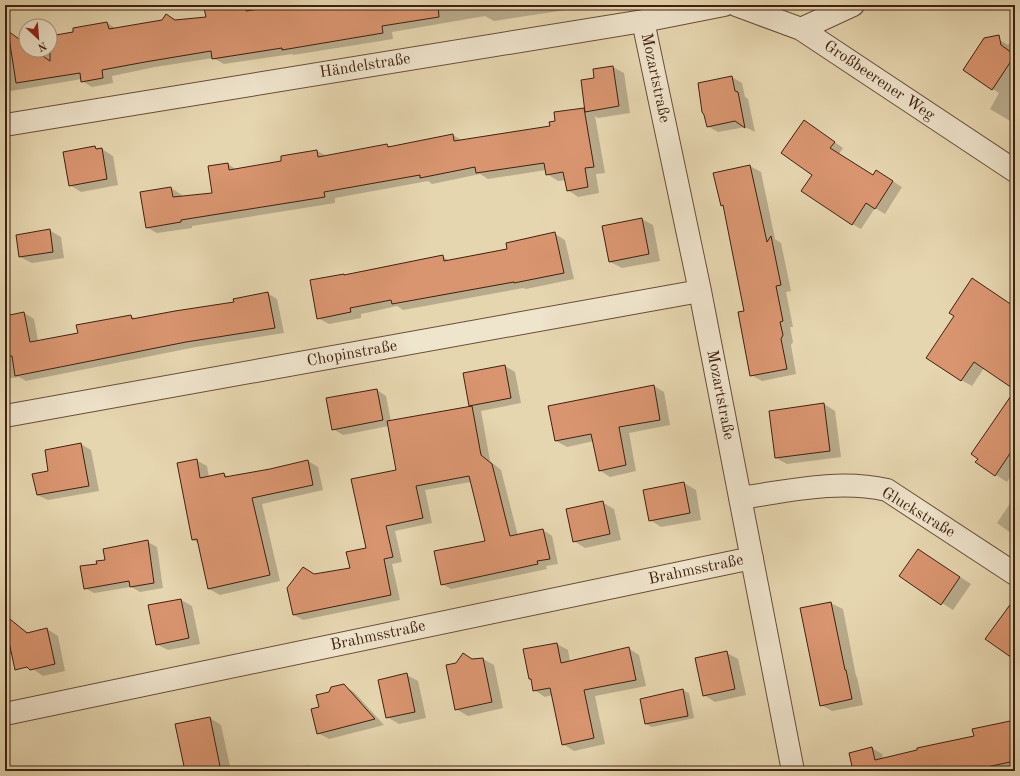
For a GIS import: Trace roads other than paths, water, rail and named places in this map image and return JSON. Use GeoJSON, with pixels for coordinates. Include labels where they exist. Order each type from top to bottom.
{"type":"FeatureCollection","features":[{"type":"Feature","properties":{"kind":"street","name":"Händelstraße"},"geometry":{"type":"LineString","coordinates":[[5,125],[643,20],[724,5]]}},
{"type":"Feature","properties":{"kind":"street","name":"Großbeerener Weg"},"geometry":{"type":"LineString","coordinates":[[736,5],[800,29],[1015,171]]}},
{"type":"Feature","properties":{"kind":"street"},"geometry":{"type":"LineString","coordinates":[[800,29],[853,5]]}},
{"type":"Feature","properties":{"kind":"street","name":"Mozartstraße"},"geometry":{"type":"LineString","coordinates":[[643,20],[700,291],[793,771]]}},
{"type":"Feature","properties":{"kind":"street","name":"Chopinstraße"},"geometry":{"type":"LineString","coordinates":[[5,416],[700,291]]}},
{"type":"Feature","properties":{"kind":"street","name":"Gluckstraße"},"geometry":{"type":"LineString","coordinates":[[740,498],[833,485],[870,486],[887,490],[1015,574]]}},
{"type":"Feature","properties":{"kind":"street","name":"Brahmsstraße"},"geometry":{"type":"LineString","coordinates":[[5,714],[752,558]]}}]}
